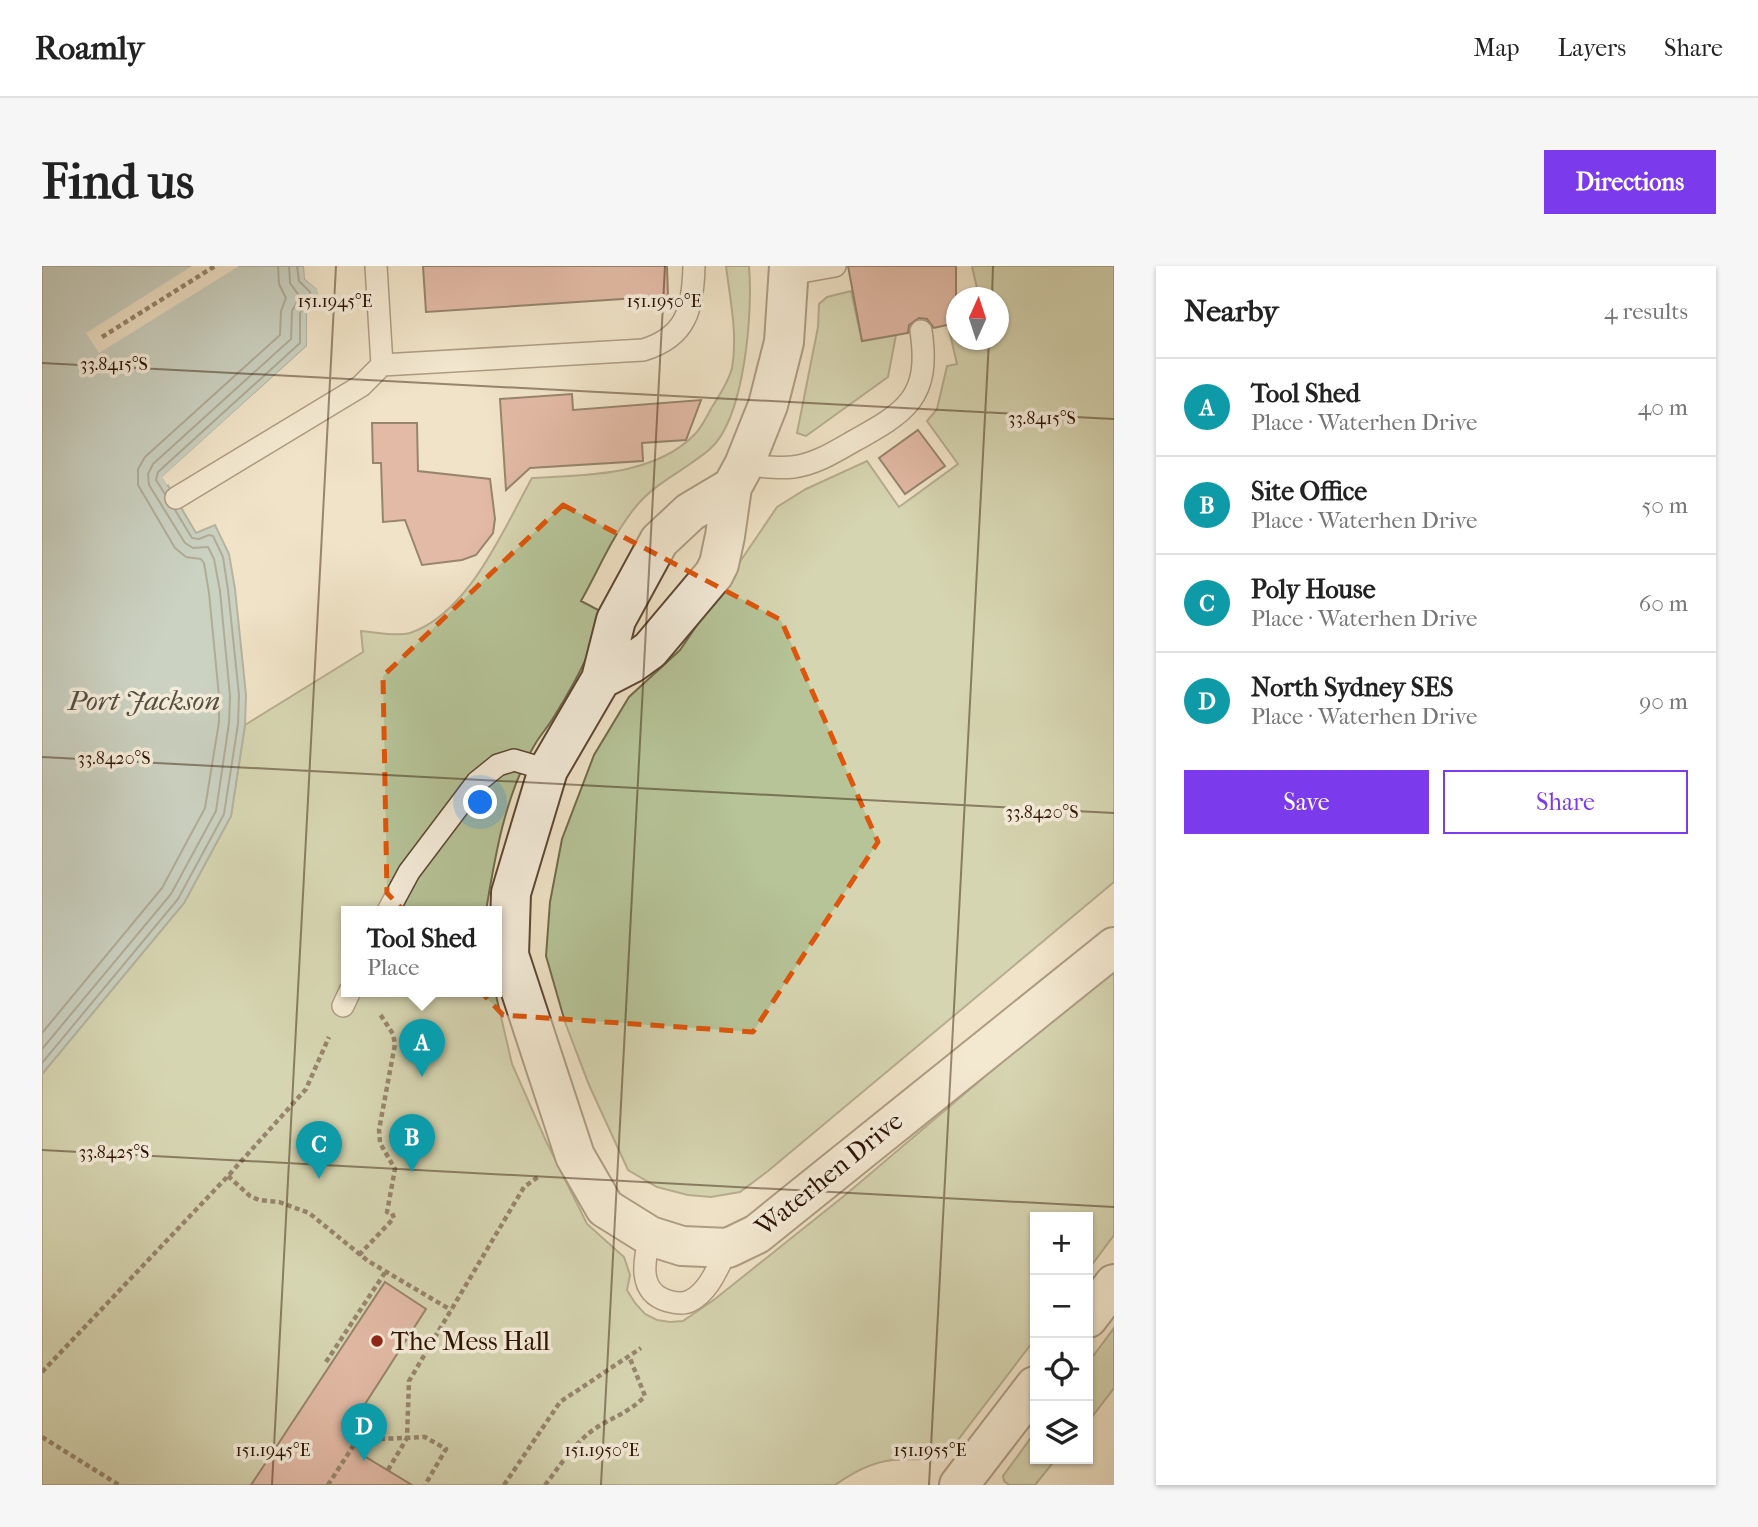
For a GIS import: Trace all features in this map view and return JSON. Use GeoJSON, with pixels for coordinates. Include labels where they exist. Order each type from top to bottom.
{"type":"FeatureCollection","features":[{"type":"Feature","properties":{"kind":"street"},"geometry":{"type":"LineString","coordinates":[[601,679],[650,650],[719,564],[738,476],[768,405],[784,342],[790,270]]}},
{"type":"Feature","properties":{"kind":"street","name":"Waterhen Drive"},"geometry":{"type":"LineString","coordinates":[[738,476],[659,541],[612,629],[601,679],[548,771],[511,893],[509,955],[575,1156],[605,1208],[650,1236],[682,1246],[728,1248],[757,1234],[1114,947]]}},
{"type":"Feature","properties":{"kind":"street"},"geometry":{"type":"LineString","coordinates":[[1093,1311],[1114,1284]]}},
{"type":"Feature","properties":{"kind":"street"},"geometry":{"type":"LineString","coordinates":[[959,1485],[1030,1393]]}},
{"type":"Feature","properties":{"kind":"lane"},"geometry":{"type":"LineString","coordinates":[[376,266],[382,365]]}},
{"type":"Feature","properties":{"kind":"lane"},"geometry":{"type":"LineString","coordinates":[[176,498],[360,386],[382,365],[643,350],[667,340],[679,329],[686,317],[691,300],[694,266]]}},
{"type":"Feature","properties":{"kind":"lane"},"geometry":{"type":"LineString","coordinates":[[790,270],[835,266]]}},
{"type":"Feature","properties":{"kind":"lane"},"geometry":{"type":"LineString","coordinates":[[738,476],[820,460],[897,417],[911,402],[924,370],[921,331]]}},
{"type":"Feature","properties":{"kind":"lane"},"geometry":{"type":"LineString","coordinates":[[391,906],[409,872],[477,782],[498,765],[514,760],[548,771]]}},
{"type":"Feature","properties":{"kind":"lane"},"geometry":{"type":"LineString","coordinates":[[650,1236],[643,1265],[645,1277],[650,1289],[664,1300],[675,1303],[689,1302],[706,1288],[728,1248]]}},
{"type":"Feature","properties":{"kind":"path"},"geometry":{"type":"LineString","coordinates":[[102,337],[215,266]]}},
{"type":"Feature","properties":{"kind":"path"},"geometry":{"type":"LineString","coordinates":[[42,1372],[228,1176],[306,1089],[347,998]]}},
{"type":"Feature","properties":{"kind":"path"},"geometry":{"type":"LineString","coordinates":[[359,1255],[394,1218],[392,1213],[387,1212],[395,1169],[380,1143],[379,1130],[395,1044],[393,1034],[380,1017],[380,1010]]}},
{"type":"Feature","properties":{"kind":"path"},"geometry":{"type":"LineString","coordinates":[[388,1470],[407,1437],[409,1381],[524,1187],[552,1167],[575,1156]]}},
{"type":"Feature","properties":{"kind":"path"},"geometry":{"type":"LineString","coordinates":[[228,1176],[250,1196],[279,1202],[309,1213],[359,1255],[452,1310]]}},
{"type":"Feature","properties":{"kind":"path"},"geometry":{"type":"LineString","coordinates":[[326,1362],[386,1271]]}},
{"type":"Feature","properties":{"kind":"path"},"geometry":{"type":"LineString","coordinates":[[503,1485],[560,1402],[641,1348]]}},
{"type":"Feature","properties":{"kind":"path"},"geometry":{"type":"LineString","coordinates":[[545,1485],[568,1455],[590,1433],[633,1408],[645,1396],[629,1356]]}},
{"type":"Feature","properties":{"kind":"path"},"geometry":{"type":"LineString","coordinates":[[42,1437],[119,1485]]}},
{"type":"Feature","properties":{"kind":"path"},"geometry":{"type":"LineString","coordinates":[[328,1485],[357,1440],[407,1437],[425,1437],[446,1449],[425,1485]]}},
{"type":"Feature","properties":{"kind":"highlighted area"},"geometry":{"type":"Polygon","coordinates":[[[563,505],[781,620],[878,842],[753,1032],[503,1015],[387,893],[383,676],[563,505]]]}},
{"type":"Feature","properties":{"kind":"green space"},"geometry":{"type":"Polygon","coordinates":[[[726,266],[749,266],[748,336],[739,389],[731,414],[722,434],[710,449],[654,489],[629,515],[581,601],[604,613],[595,640],[576,678],[534,746],[508,805],[487,906],[341,906],[341,997],[496,997],[512,1064],[587,1224],[624,1257],[630,1275],[627,1290],[635,1303],[645,1314],[670,1322],[683,1321],[715,1299],[844,1196],[1114,967],[1114,1235],[1093,1263],[1093,1212],[1030,1212],[1030,1346],[948,1453],[932,1458],[879,1463],[859,1470],[835,1485],[42,1485],[42,1074],[184,903],[231,816],[245,725],[363,652],[361,631],[410,633],[431,623],[450,608],[482,568],[532,478],[618,471],[640,466],[679,448],[698,431],[729,378],[734,355],[734,330],[726,266]]]}},
{"type":"Feature","properties":{"kind":"green space"},"geometry":{"type":"Polygon","coordinates":[[[972,266],[1114,266],[1114,882],[740,1192],[711,1197],[688,1195],[657,1187],[628,1170],[589,1085],[565,1022],[546,956],[550,902],[562,839],[594,755],[629,697],[680,650],[777,507],[806,489],[867,461],[899,507],[958,464],[927,421],[937,409],[947,366],[957,364],[954,350],[1009,350],[1009,287],[977,287],[972,266]]]}},
{"type":"Feature","properties":{"kind":"green space"},"geometry":{"type":"Polygon","coordinates":[[[851,291],[862,341],[896,335],[888,377],[806,436],[797,433],[818,327],[819,304],[827,297],[851,291]]]}},
{"type":"Feature","properties":{"kind":"green space"},"geometry":{"type":"Polygon","coordinates":[[[1114,1328],[1114,1388],[1093,1415],[1093,1401],[1093,1356],[1114,1328]]]}},
{"type":"Feature","properties":{"kind":"green space"},"geometry":{"type":"Polygon","coordinates":[[[1030,1439],[1030,1464],[1052,1464],[1035,1485],[1009,1485],[1003,1476],[1030,1439]]]}},
{"type":"Feature","properties":{"kind":"water","name":"Port Jackson"},"geometry":{"type":"Polygon","coordinates":[[[42,266],[304,266],[305,279],[318,289],[318,302],[307,314],[307,346],[163,477],[196,533],[215,525],[229,554],[246,695],[245,725],[231,816],[184,903],[42,1074],[42,266]]]}},
{"type":"Feature","properties":{"kind":"pier"},"geometry":{"type":"Polygon","coordinates":[[[192,266],[239,266],[99,353],[86,333],[192,266]]]}},
{"type":"Feature","properties":{"kind":"pier"},"geometry":{"type":"Polygon","coordinates":[[[304,266],[308,266],[308,277],[321,289],[321,303],[311,316],[310,348],[167,478],[170,483],[167,485],[162,477],[307,346],[307,314],[318,302],[318,295],[317,289],[305,279],[304,266]]]}},
{"type":"Feature","properties":{"kind":"building"},"geometry":{"type":"Polygon","coordinates":[[[423,266],[667,266],[668,296],[426,312],[423,266]]]}},
{"type":"Feature","properties":{"kind":"building"},"geometry":{"type":"Polygon","coordinates":[[[848,266],[956,266],[956,287],[946,287],[946,325],[934,328],[927,319],[919,318],[909,325],[908,333],[862,341],[848,266]]]}},
{"type":"Feature","properties":{"kind":"building"},"geometry":{"type":"Polygon","coordinates":[[[572,394],[573,410],[701,400],[686,440],[642,443],[643,461],[530,468],[506,490],[500,399],[572,394]]]}},
{"type":"Feature","properties":{"kind":"building"},"geometry":{"type":"Polygon","coordinates":[[[372,423],[417,423],[418,471],[490,479],[495,519],[493,533],[476,555],[462,560],[422,565],[405,520],[383,522],[381,463],[373,463],[372,423]]]}},
{"type":"Feature","properties":{"kind":"building"},"geometry":{"type":"Polygon","coordinates":[[[918,430],[945,466],[905,494],[879,458],[918,430]]]}},
{"type":"Feature","properties":{"kind":"building"},"geometry":{"type":"Polygon","coordinates":[[[385,1282],[426,1309],[351,1426],[361,1454],[412,1485],[251,1485],[385,1282]]]}},
{"type":"Feature","properties":{"kind":"place","name":"Tool Shed"},"geometry":{"type":"Point","coordinates":[422,1077]}},
{"type":"Feature","properties":{"kind":"place","name":"Site Office"},"geometry":{"type":"Point","coordinates":[412,1172]}},
{"type":"Feature","properties":{"kind":"place","name":"Poly House"},"geometry":{"type":"Point","coordinates":[319,1179]}},
{"type":"Feature","properties":{"kind":"place","name":"The Mess Hall"},"geometry":{"type":"Point","coordinates":[377,1341]}},
{"type":"Feature","properties":{"kind":"place","name":"North Sydney SES"},"geometry":{"type":"Point","coordinates":[364,1461]}}]}
